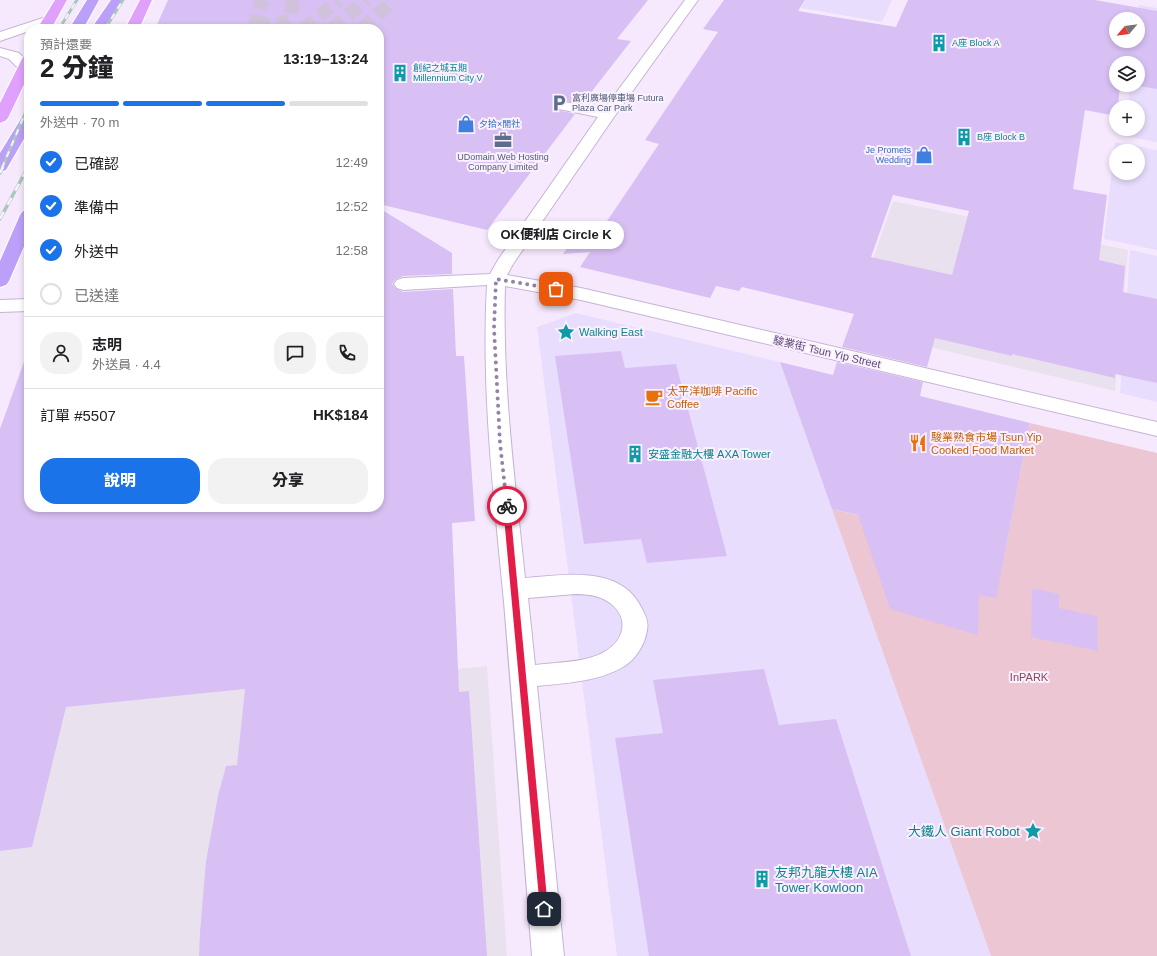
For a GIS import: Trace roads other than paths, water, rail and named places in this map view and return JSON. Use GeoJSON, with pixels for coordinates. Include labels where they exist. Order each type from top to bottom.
{"type":"FeatureCollection","features":[{"type":"Feature","properties":{"kind":"highway"},"geometry":{"type":"LineString","coordinates":[[79,24],[94,0]]}},
{"type":"Feature","properties":{"kind":"highway"},"geometry":{"type":"LineString","coordinates":[[101,24],[117,0]]}},
{"type":"Feature","properties":{"kind":"highway"},"geometry":{"type":"LineString","coordinates":[[0,167],[24,126]]}},
{"type":"Feature","properties":{"kind":"highway"},"geometry":{"type":"LineString","coordinates":[[0,281],[24,226]]}},
{"type":"Feature","properties":{"kind":"main road"},"geometry":{"type":"LineString","coordinates":[[46,24],[61,0]]}},
{"type":"Feature","properties":{"kind":"main road"},"geometry":{"type":"LineString","coordinates":[[134,24],[146,0]]}},
{"type":"Feature","properties":{"kind":"main road"},"geometry":{"type":"LineString","coordinates":[[0,118],[24,69]]}},
{"type":"Feature","properties":{"kind":"street"},"geometry":{"type":"LineString","coordinates":[[548,956],[515,589],[500,443],[494,328],[496,279],[504,264],[608,114],[692,0]]}},
{"type":"Feature","properties":{"kind":"street"},"geometry":{"type":"LineString","coordinates":[[0,36],[24,29]]}},
{"type":"Feature","properties":{"kind":"street"},"geometry":{"type":"LineString","coordinates":[[0,52],[14,56],[24,61]]}},
{"type":"Feature","properties":{"kind":"street"},"geometry":{"type":"LineString","coordinates":[[564,106],[608,114]]}},
{"type":"Feature","properties":{"kind":"street","name":"駿業街 Tsun Yip Street"},"geometry":{"type":"LineString","coordinates":[[403,284],[496,279],[581,294],[1157,429]]}},
{"type":"Feature","properties":{"kind":"street"},"geometry":{"type":"LineString","coordinates":[[0,306],[24,304]]}},
{"type":"Feature","properties":{"kind":"street"},"geometry":{"type":"LineString","coordinates":[[515,589],[578,584],[595,585],[611,590],[623,599],[632,611],[635,625],[634,637],[628,648],[619,657],[606,664],[523,677]]}},
{"type":"Feature","properties":{"kind":"tunnel"},"geometry":{"type":"LineString","coordinates":[[256,21],[262,0]]}},
{"type":"Feature","properties":{"kind":"tunnel"},"geometry":{"type":"LineString","coordinates":[[278,24],[290,20],[293,0]]}},
{"type":"Feature","properties":{"kind":"tunnel"},"geometry":{"type":"LineString","coordinates":[[309,24],[339,0]]}},
{"type":"Feature","properties":{"kind":"tunnel"},"geometry":{"type":"LineString","coordinates":[[338,24],[366,0]]}},
{"type":"Feature","properties":{"kind":"tunnel"},"geometry":{"type":"LineString","coordinates":[[368,24],[394,0]]}},
{"type":"Feature","properties":{"kind":"tunnel"},"geometry":{"type":"LineString","coordinates":[[256,21],[265,24]]}},
{"type":"Feature","properties":{"kind":"railway"},"geometry":{"type":"LineString","coordinates":[[62,24],[77,0]]}},
{"type":"Feature","properties":{"kind":"railway"},"geometry":{"type":"LineString","coordinates":[[108,24],[123,0]]}},
{"type":"Feature","properties":{"kind":"railway"},"geometry":{"type":"LineString","coordinates":[[2,168],[24,116]]}},
{"type":"Feature","properties":{"kind":"railway"},"geometry":{"type":"LineString","coordinates":[[0,173],[3,167]]}},
{"type":"Feature","properties":{"kind":"railway"},"geometry":{"type":"LineString","coordinates":[[0,219],[24,174]]}},
{"type":"Feature","properties":{"kind":"place","name":"A座 Block A"},"geometry":{"type":"Point","coordinates":[939,43]}},
{"type":"Feature","properties":{"kind":"place","name":"創紀之城五期 Millennium City V"},"geometry":{"type":"Point","coordinates":[400,73]}},
{"type":"Feature","properties":{"kind":"place","name":"富利廣場停車場 Futura Plaza Car Park"},"geometry":{"type":"Point","coordinates":[559,103]}},
{"type":"Feature","properties":{"kind":"place","name":"夕拾×閒社"},"geometry":{"type":"Point","coordinates":[466,124]}},
{"type":"Feature","properties":{"kind":"place","name":"B座 Block B"},"geometry":{"type":"Point","coordinates":[964,137]}},
{"type":"Feature","properties":{"kind":"place","name":"UDomain Web Hosting Company Limited"},"geometry":{"type":"Point","coordinates":[503,140]}},
{"type":"Feature","properties":{"kind":"place","name":"Je Promets Wedding"},"geometry":{"type":"Point","coordinates":[924,155]}},
{"type":"Feature","properties":{"kind":"place","name":"OK便利店 Circle K"},"geometry":{"type":"Point","coordinates":[556,289]}},
{"type":"Feature","properties":{"kind":"place","name":"Walking East"},"geometry":{"type":"Point","coordinates":[566,332]}},
{"type":"Feature","properties":{"kind":"place","name":"太平洋咖啡 Pacific Coffee"},"geometry":{"type":"Point","coordinates":[654,397]}},
{"type":"Feature","properties":{"kind":"place","name":"駿業熟食市場 Tsun Yip Cooked Food Market"},"geometry":{"type":"Point","coordinates":[918,443]}},
{"type":"Feature","properties":{"kind":"place","name":"安盛金融大樓 AXA Tower"},"geometry":{"type":"Point","coordinates":[635,454]}},
{"type":"Feature","properties":{"kind":"place","name":"大鐵人 Giant Robot"},"geometry":{"type":"Point","coordinates":[1033,831]}},
{"type":"Feature","properties":{"kind":"place","name":"友邦九龍大樓 AIA Tower Kowloon"},"geometry":{"type":"Point","coordinates":[762,879]}},
{"type":"Feature","properties":{"kind":"park label","name":"InPARK"},"geometry":{"type":"Point","coordinates":[1029,677]}}]}
